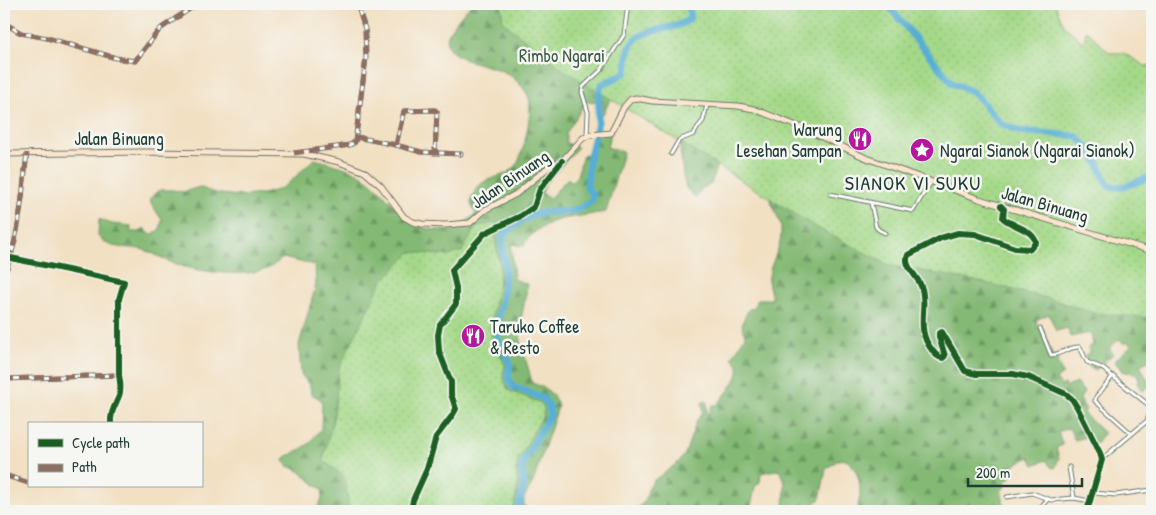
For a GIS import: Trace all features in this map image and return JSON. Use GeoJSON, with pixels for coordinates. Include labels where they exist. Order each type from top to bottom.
{"type":"FeatureCollection","features":[{"type":"Feature","properties":{"kind":"main road","name":"Jalan Binuang"},"geometry":{"type":"LineString","coordinates":[[4,154],[294,153],[339,162],[364,172],[381,186],[404,217],[413,222],[422,224],[470,223],[485,210],[516,194],[551,165],[562,161],[578,142],[589,136],[611,133],[629,100],[633,98],[707,104],[754,109],[807,130],[864,157],[931,182],[1001,206],[1152,251]]}},
{"type":"Feature","properties":{"kind":"main road"},"geometry":{"type":"LineString","coordinates":[[1001,206],[1004,209],[1003,218],[1010,225],[1024,229],[1034,238],[1036,242],[1030,249],[1015,248],[975,234],[958,233],[941,238],[908,255],[907,265],[922,290],[922,319],[925,341],[938,357],[943,358],[945,356],[939,337],[939,333],[942,332],[964,371],[976,374],[1013,374],[1028,377],[1066,394],[1072,399],[1102,460],[1087,511]]}},
{"type":"Feature","properties":{"kind":"street"},"geometry":{"type":"LineString","coordinates":[[4,23],[21,33],[47,38],[116,58],[135,61],[160,29],[197,4]]}},
{"type":"Feature","properties":{"kind":"street"},"geometry":{"type":"LineString","coordinates":[[294,153],[350,145],[355,142],[366,58],[365,28],[357,4]]}},
{"type":"Feature","properties":{"kind":"street"},"geometry":{"type":"LineString","coordinates":[[589,136],[588,112],[582,92],[583,87],[601,70],[624,35],[628,4]]}},
{"type":"Feature","properties":{"kind":"street"},"geometry":{"type":"LineString","coordinates":[[672,154],[679,140],[694,134],[703,122],[707,104]]}},
{"type":"Feature","properties":{"kind":"street"},"geometry":{"type":"LineString","coordinates":[[396,145],[404,111],[435,110],[438,118],[435,153]]}},
{"type":"Feature","properties":{"kind":"street"},"geometry":{"type":"LineString","coordinates":[[356,137],[421,152],[461,154]]}},
{"type":"Feature","properties":{"kind":"street"},"geometry":{"type":"LineString","coordinates":[[4,275],[13,248],[27,153]]}},
{"type":"Feature","properties":{"kind":"street"},"geometry":{"type":"LineString","coordinates":[[411,511],[413,500],[427,469],[436,437],[456,409],[451,394],[451,382],[439,351],[438,335],[440,325],[456,304],[456,288],[452,270],[485,233],[521,216],[534,207],[540,189],[562,161]]}},
{"type":"Feature","properties":{"kind":"street"},"geometry":{"type":"LineString","coordinates":[[830,194],[913,211],[931,182]]}},
{"type":"Feature","properties":{"kind":"street"},"geometry":{"type":"LineString","coordinates":[[871,203],[876,227],[885,233]]}},
{"type":"Feature","properties":{"kind":"street"},"geometry":{"type":"LineString","coordinates":[[4,247],[13,248]]}},
{"type":"Feature","properties":{"kind":"street"},"geometry":{"type":"LineString","coordinates":[[11,258],[124,282],[119,299],[119,375],[121,386],[111,422]]}},
{"type":"Feature","properties":{"kind":"street"},"geometry":{"type":"LineString","coordinates":[[1040,328],[1050,355],[1055,355],[1074,347],[1080,347],[1087,362],[1102,368],[1120,380],[1151,407],[1147,421],[1102,460]]}},
{"type":"Feature","properties":{"kind":"street"},"geometry":{"type":"LineString","coordinates":[[4,379],[119,375]]}},
{"type":"Feature","properties":{"kind":"street"},"geometry":{"type":"LineString","coordinates":[[1113,376],[1096,397],[1095,401],[1132,434]]}},
{"type":"Feature","properties":{"kind":"street"},"geometry":{"type":"LineString","coordinates":[[1068,466],[1074,498]]}},
{"type":"Feature","properties":{"kind":"street"},"geometry":{"type":"LineString","coordinates":[[4,475],[28,483]]}},
{"type":"Feature","properties":{"kind":"street"},"geometry":{"type":"LineString","coordinates":[[1093,493],[1116,495],[1152,490]]}},
{"type":"Feature","properties":{"kind":"street"},"geometry":{"type":"LineString","coordinates":[[1008,498],[1032,493],[1053,500],[1074,498],[1090,500]]}},
{"type":"Feature","properties":{"kind":"street"},"geometry":{"type":"LineString","coordinates":[[1037,511],[1048,499]]}},
{"type":"Feature","properties":{"kind":"green space","name":"Rimbo Ngarai"},"geometry":{"type":"Polygon","coordinates":[[[473,4],[618,4],[611,98],[603,114],[603,101],[586,102],[566,133],[566,143],[578,147],[545,184],[542,194],[550,198],[568,178],[571,182],[577,176],[583,155],[590,153],[596,135],[611,133],[607,147],[623,152],[606,212],[561,219],[549,223],[536,231],[526,241],[524,246],[511,244],[514,279],[527,284],[520,334],[532,383],[549,391],[558,407],[533,482],[524,498],[524,505],[528,511],[313,511],[321,501],[322,489],[301,472],[287,466],[284,460],[309,444],[321,429],[322,402],[311,394],[310,386],[301,374],[299,345],[316,285],[315,265],[283,258],[266,269],[254,272],[220,273],[185,267],[144,250],[108,244],[98,236],[99,219],[112,224],[131,226],[131,232],[140,232],[144,228],[150,234],[153,234],[160,229],[162,220],[151,203],[150,198],[160,190],[183,192],[200,187],[208,191],[239,196],[271,192],[283,187],[314,159],[356,172],[376,187],[400,211],[418,225],[428,229],[447,231],[456,228],[476,214],[471,202],[481,184],[515,167],[524,145],[530,112],[529,98],[523,87],[513,77],[497,69],[463,58],[454,53],[448,46],[447,37],[453,26],[473,4]]]}},
{"type":"Feature","properties":{"kind":"green space","name":"Ngarai Sianok (Ngarai Sianok)"},"geometry":{"type":"Polygon","coordinates":[[[501,4],[1055,4],[1064,26],[1084,43],[1086,30],[1110,53],[1124,53],[1145,66],[1152,65],[1152,318],[1094,313],[1047,298],[976,281],[889,265],[819,229],[564,70],[503,22],[501,4]]]}},
{"type":"Feature","properties":{"kind":"green space"},"geometry":{"type":"Polygon","coordinates":[[[686,141],[1152,268],[1152,359],[1140,365],[1150,385],[1143,391],[1138,386],[1139,379],[1136,373],[1124,372],[1114,361],[1131,346],[1128,342],[1124,344],[1119,339],[1109,348],[1113,354],[1096,370],[1088,366],[1085,358],[1085,355],[1090,352],[1088,347],[1093,345],[1091,333],[1070,337],[1068,328],[1056,331],[1049,314],[1036,320],[1039,329],[1042,328],[1052,354],[1058,360],[1057,362],[1063,374],[1056,379],[1061,386],[1065,384],[1067,387],[1076,383],[1084,392],[1080,399],[1086,410],[1083,413],[1104,433],[1096,444],[1089,436],[1075,440],[1069,428],[1058,432],[1063,445],[1056,448],[1059,458],[1055,468],[1051,467],[1046,460],[1034,465],[1030,457],[1007,468],[1011,478],[1005,481],[1006,487],[1001,489],[1005,511],[858,511],[860,486],[858,476],[854,467],[843,459],[838,460],[826,469],[820,499],[814,504],[811,511],[784,511],[785,483],[781,471],[775,470],[761,473],[760,482],[755,487],[750,511],[634,511],[645,501],[653,481],[679,462],[685,454],[697,420],[703,412],[702,403],[707,402],[707,413],[709,414],[712,405],[717,405],[735,380],[738,369],[736,362],[732,358],[745,336],[742,323],[749,309],[754,308],[758,299],[772,299],[768,281],[781,236],[781,225],[764,185],[717,164],[711,184],[701,189],[696,198],[686,188],[680,146],[686,141]]]}},
{"type":"Feature","properties":{"kind":"green space"},"geometry":{"type":"Polygon","coordinates":[[[496,223],[496,245],[500,265],[498,288],[490,327],[493,342],[505,364],[503,377],[508,390],[541,403],[544,408],[544,414],[518,460],[516,471],[518,485],[513,511],[350,511],[344,477],[323,460],[334,415],[339,368],[382,281],[411,252],[449,256],[462,251],[477,226],[496,223]]]}},
{"type":"Feature","properties":{"kind":"waterway"},"geometry":{"type":"LineString","coordinates":[[518,511],[524,485],[523,462],[550,415],[549,406],[544,399],[512,386],[508,376],[510,363],[498,340],[496,328],[504,289],[503,235],[532,215],[572,211],[579,209],[592,200],[593,195],[587,188],[589,160],[598,122],[599,93],[602,84],[626,72],[630,48],[637,38],[652,31],[677,26],[690,18],[689,4]]}},
{"type":"Feature","properties":{"kind":"waterway"},"geometry":{"type":"LineString","coordinates":[[887,4],[952,83],[971,91],[1001,124],[1019,131],[1076,136],[1092,151],[1107,184],[1112,186],[1123,186],[1152,176]]}},
{"type":"Feature","properties":{"kind":"marked path"},"geometry":{"type":"LineString","coordinates":[[4,23],[21,33],[47,38],[116,58],[135,61],[160,29],[197,4]]}},
{"type":"Feature","properties":{"kind":"marked path"},"geometry":{"type":"LineString","coordinates":[[294,153],[350,145],[355,142],[366,58],[365,29],[357,4]]}},
{"type":"Feature","properties":{"kind":"marked path"},"geometry":{"type":"LineString","coordinates":[[396,145],[404,111],[435,110],[437,112],[435,153]]}},
{"type":"Feature","properties":{"kind":"marked path"},"geometry":{"type":"LineString","coordinates":[[356,137],[421,152],[461,154]]}},
{"type":"Feature","properties":{"kind":"marked path"},"geometry":{"type":"LineString","coordinates":[[4,275],[17,231],[27,153]]}},
{"type":"Feature","properties":{"kind":"marked path"},"geometry":{"type":"LineString","coordinates":[[4,379],[119,375]]}},
{"type":"Feature","properties":{"kind":"marked path"},"geometry":{"type":"LineString","coordinates":[[4,475],[28,483]]}},
{"type":"Feature","properties":{"kind":"cycle path"},"geometry":{"type":"LineString","coordinates":[[411,511],[413,500],[427,469],[436,437],[456,409],[451,394],[451,382],[439,351],[438,335],[440,325],[456,304],[456,288],[452,270],[485,233],[521,216],[534,207],[540,189],[562,161]]}},
{"type":"Feature","properties":{"kind":"cycle path"},"geometry":{"type":"LineString","coordinates":[[1001,206],[1004,209],[1003,218],[1034,237],[1036,242],[1030,249],[1015,248],[975,234],[958,233],[941,238],[908,255],[907,263],[919,282],[923,294],[924,334],[933,351],[938,357],[943,358],[945,356],[939,337],[939,333],[942,332],[965,371],[976,374],[1013,374],[1028,377],[1066,394],[1072,399],[1102,460],[1087,511]]}},
{"type":"Feature","properties":{"kind":"cycle path"},"geometry":{"type":"LineString","coordinates":[[11,258],[124,282],[119,299],[120,391],[112,413],[111,422]]}},
{"type":"Feature","properties":{"kind":"place","name":"Warung Lesehan Sampan"},"geometry":{"type":"Point","coordinates":[860,139]}},
{"type":"Feature","properties":{"kind":"place","name":"Ngarai Sianok (Ngarai Sianok)"},"geometry":{"type":"Point","coordinates":[922,150]}},
{"type":"Feature","properties":{"kind":"place","name":"Taruko Coffee & Resto"},"geometry":{"type":"Point","coordinates":[473,336]}},
{"type":"Feature","properties":{"kind":"district","name":"SIANOK VI SUKU"},"geometry":{"type":"Point","coordinates":[913,182]}}]}
